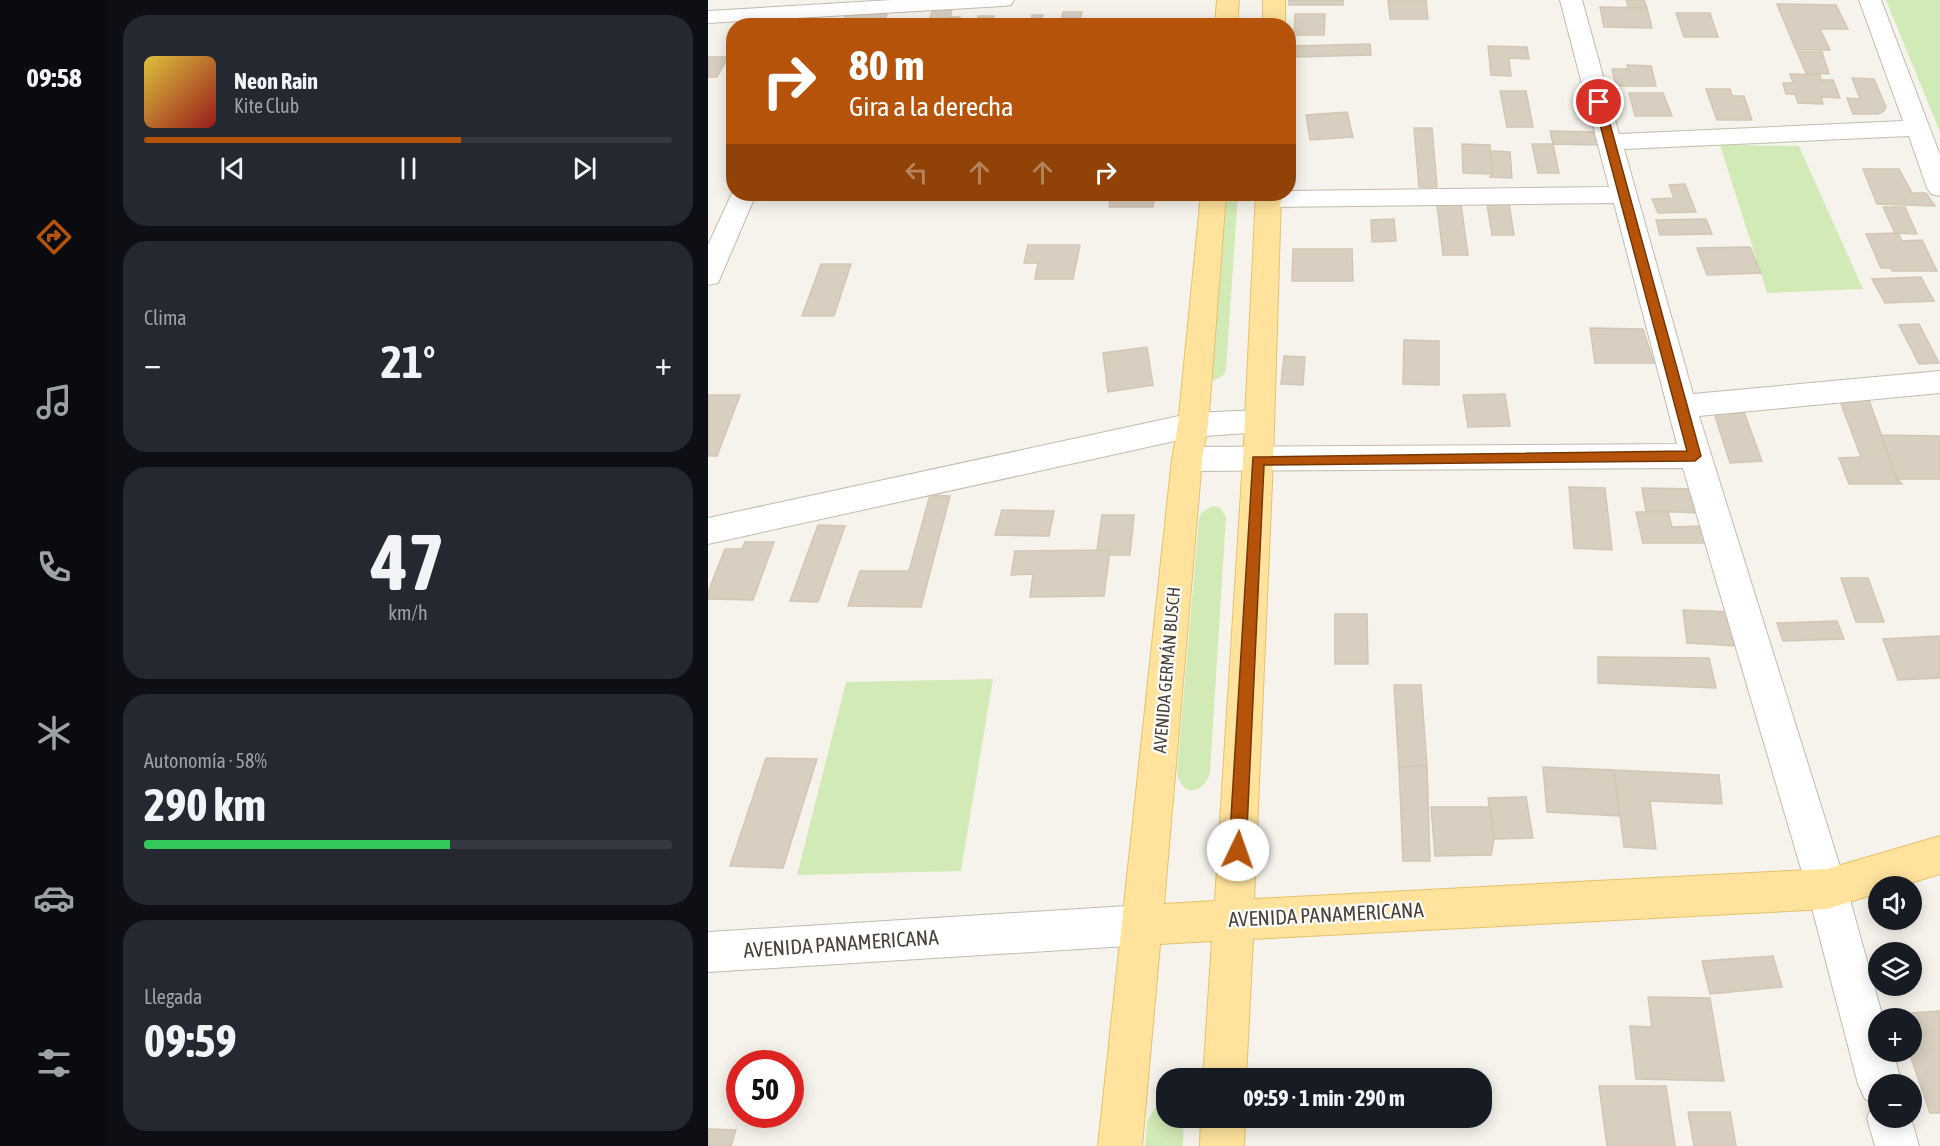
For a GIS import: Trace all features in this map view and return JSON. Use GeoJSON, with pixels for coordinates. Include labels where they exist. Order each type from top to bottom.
{"type":"FeatureCollection","features":[{"type":"Feature","properties":{"kind":"main road"},"geometry":{"type":"LineString","coordinates":[[1227,18],[1228,0]]}},
{"type":"Feature","properties":{"kind":"main road"},"geometry":{"type":"LineString","coordinates":[[1274,0],[1274,18]]}},
{"type":"Feature","properties":{"kind":"main road","name":"AVENIDA GERMÁN BUSCH"},"geometry":{"type":"LineString","coordinates":[[1120,1146],[1187,459],[1193,425],[1212,201]]}},
{"type":"Feature","properties":{"kind":"main road"},"geometry":{"type":"LineString","coordinates":[[1226,1068],[1258,460],[1268,201]]}},
{"type":"Feature","properties":{"kind":"main road","name":"AVENIDA PANAMERICANA"},"geometry":{"type":"LineString","coordinates":[[1143,925],[1827,889],[1940,855]]}},
{"type":"Feature","properties":{"kind":"main road"},"geometry":{"type":"LineString","coordinates":[[1222,1146],[1223,1128]]}},
{"type":"Feature","properties":{"kind":"street"},"geometry":{"type":"LineString","coordinates":[[708,17],[1003,0]]}},
{"type":"Feature","properties":{"kind":"street"},"geometry":{"type":"LineString","coordinates":[[1571,0],[1695,456],[1827,889],[1877,1074]]}},
{"type":"Feature","properties":{"kind":"street"},"geometry":{"type":"LineString","coordinates":[[1870,0],[1940,188]]}},
{"type":"Feature","properties":{"kind":"street"},"geometry":{"type":"LineString","coordinates":[[1610,142],[1916,128]]}},
{"type":"Feature","properties":{"kind":"street"},"geometry":{"type":"LineString","coordinates":[[1296,196],[1624,195]]}},
{"type":"Feature","properties":{"kind":"street"},"geometry":{"type":"LineString","coordinates":[[708,276],[740,201]]}},
{"type":"Feature","properties":{"kind":"street"},"geometry":{"type":"LineString","coordinates":[[1681,406],[1940,382]]}},
{"type":"Feature","properties":{"kind":"street"},"geometry":{"type":"LineString","coordinates":[[708,531],[1193,425],[1259,421]]}},
{"type":"Feature","properties":{"kind":"street"},"geometry":{"type":"LineString","coordinates":[[1187,459],[1695,456]]}},
{"type":"Feature","properties":{"kind":"street","name":"AVENIDA PANAMERICANA"},"geometry":{"type":"LineString","coordinates":[[708,952],[1143,925]]}},
{"type":"Feature","properties":{"kind":"street"},"geometry":{"type":"LineString","coordinates":[[1892,1128],[1897,1146]]}},
{"type":"Feature","properties":{"kind":"green space"},"geometry":{"type":"Polygon","coordinates":[[[1886,0],[1940,0],[1940,132],[1886,0]]]}},
{"type":"Feature","properties":{"kind":"green space"},"geometry":{"type":"Polygon","coordinates":[[[1720,145],[1799,146],[1863,289],[1767,293],[1720,145]]]}},
{"type":"Feature","properties":{"kind":"green space"},"geometry":{"type":"Polygon","coordinates":[[[1216,201],[1238,201],[1226,369],[1224,375],[1213,381],[1206,379],[1201,369],[1216,201]]]}},
{"type":"Feature","properties":{"kind":"green space"},"geometry":{"type":"Polygon","coordinates":[[[1213,506],[1220,508],[1226,517],[1210,772],[1203,785],[1193,790],[1183,786],[1177,772],[1199,518],[1202,512],[1213,506]]]}},
{"type":"Feature","properties":{"kind":"green space"},"geometry":{"type":"Polygon","coordinates":[[[993,679],[961,871],[797,875],[846,682],[993,679]]]}},
{"type":"Feature","properties":{"kind":"green space"},"geometry":{"type":"Polygon","coordinates":[[[1156,1107],[1156,1128],[1184,1128],[1183,1146],[1145,1146],[1147,1121],[1156,1107]]]}},
{"type":"Feature","properties":{"kind":"building"},"geometry":{"type":"Polygon","coordinates":[[[1289,0],[1343,0],[1343,5],[1289,5],[1289,0]]]}},
{"type":"Feature","properties":{"kind":"building"},"geometry":{"type":"Polygon","coordinates":[[[1388,0],[1426,0],[1428,19],[1390,19],[1388,0]]]}},
{"type":"Feature","properties":{"kind":"building"},"geometry":{"type":"Polygon","coordinates":[[[1626,0],[1644,0],[1647,8],[1629,8],[1626,0]]]}},
{"type":"Feature","properties":{"kind":"building"},"geometry":{"type":"Polygon","coordinates":[[[1777,4],[1836,5],[1848,29],[1820,29],[1830,50],[1796,50],[1777,4]]]}},
{"type":"Feature","properties":{"kind":"building"},"geometry":{"type":"Polygon","coordinates":[[[1600,7],[1647,8],[1652,28],[1604,27],[1600,7]]]}},
{"type":"Feature","properties":{"kind":"building"},"geometry":{"type":"Polygon","coordinates":[[[952,10],[950,17],[960,18],[930,18],[932,11],[952,10]]]}},
{"type":"Feature","properties":{"kind":"building"},"geometry":{"type":"Polygon","coordinates":[[[1063,12],[1082,12],[1080,18],[1062,18],[1063,12]]]}},
{"type":"Feature","properties":{"kind":"building"},"geometry":{"type":"Polygon","coordinates":[[[1676,13],[1710,13],[1718,37],[1684,37],[1676,13]]]}},
{"type":"Feature","properties":{"kind":"building"},"geometry":{"type":"Polygon","coordinates":[[[887,14],[886,18],[845,18],[846,15],[887,14]]]}},
{"type":"Feature","properties":{"kind":"building"},"geometry":{"type":"Polygon","coordinates":[[[1295,14],[1325,14],[1324,35],[1296,35],[1295,14]]]}},
{"type":"Feature","properties":{"kind":"building"},"geometry":{"type":"Polygon","coordinates":[[[1032,15],[1043,15],[1042,18],[1031,18],[1032,15]]]}},
{"type":"Feature","properties":{"kind":"building"},"geometry":{"type":"Polygon","coordinates":[[[978,16],[994,16],[993,18],[978,18],[978,16]]]}},
{"type":"Feature","properties":{"kind":"building"},"geometry":{"type":"Polygon","coordinates":[[[1370,44],[1371,55],[1296,57],[1296,46],[1370,44]]]}},
{"type":"Feature","properties":{"kind":"building"},"geometry":{"type":"Polygon","coordinates":[[[1488,46],[1527,47],[1529,59],[1509,58],[1511,76],[1491,75],[1488,46]]]}},
{"type":"Feature","properties":{"kind":"building"},"geometry":{"type":"Polygon","coordinates":[[[1797,52],[1822,52],[1829,74],[1806,73],[1797,52]]]}},
{"type":"Feature","properties":{"kind":"building"},"geometry":{"type":"Polygon","coordinates":[[[708,57],[726,57],[717,77],[708,77],[708,57]]]}},
{"type":"Feature","properties":{"kind":"building"},"geometry":{"type":"Polygon","coordinates":[[[1627,65],[1651,66],[1656,86],[1616,86],[1612,69],[1628,69],[1627,65]]]}},
{"type":"Feature","properties":{"kind":"building"},"geometry":{"type":"Polygon","coordinates":[[[1790,74],[1820,75],[1821,80],[1833,80],[1840,98],[1821,97],[1823,104],[1798,103],[1795,94],[1786,94],[1783,83],[1793,83],[1790,74]]]}},
{"type":"Feature","properties":{"kind":"building"},"geometry":{"type":"Polygon","coordinates":[[[1852,78],[1874,79],[1886,107],[1884,111],[1878,114],[1853,114],[1847,98],[1860,99],[1852,78]]]}},
{"type":"Feature","properties":{"kind":"building"},"geometry":{"type":"Polygon","coordinates":[[[1706,89],[1730,89],[1732,96],[1744,96],[1752,120],[1717,120],[1706,89]]]}},
{"type":"Feature","properties":{"kind":"building"},"geometry":{"type":"Polygon","coordinates":[[[1500,91],[1526,91],[1533,127],[1507,127],[1500,91]]]}},
{"type":"Feature","properties":{"kind":"building"},"geometry":{"type":"Polygon","coordinates":[[[1629,93],[1663,93],[1672,116],[1635,116],[1629,93]]]}},
{"type":"Feature","properties":{"kind":"building"},"geometry":{"type":"Polygon","coordinates":[[[1347,112],[1353,137],[1310,140],[1306,115],[1347,112]]]}},
{"type":"Feature","properties":{"kind":"building"},"geometry":{"type":"Polygon","coordinates":[[[1414,128],[1432,128],[1437,187],[1419,187],[1414,128]]]}},
{"type":"Feature","properties":{"kind":"building"},"geometry":{"type":"Polygon","coordinates":[[[1550,131],[1598,132],[1601,145],[1553,144],[1550,131]]]}},
{"type":"Feature","properties":{"kind":"building"},"geometry":{"type":"Polygon","coordinates":[[[1462,144],[1490,145],[1492,174],[1463,173],[1462,144]]]}},
{"type":"Feature","properties":{"kind":"building"},"geometry":{"type":"Polygon","coordinates":[[[1532,144],[1553,144],[1559,173],[1538,173],[1532,144]]]}},
{"type":"Feature","properties":{"kind":"building"},"geometry":{"type":"Polygon","coordinates":[[[1491,151],[1510,152],[1512,178],[1490,177],[1492,174],[1491,151]]]}},
{"type":"Feature","properties":{"kind":"building"},"geometry":{"type":"Polygon","coordinates":[[[1863,169],[1899,169],[1912,193],[1926,193],[1935,206],[1877,204],[1863,169]]]}},
{"type":"Feature","properties":{"kind":"building"},"geometry":{"type":"Polygon","coordinates":[[[1685,184],[1696,212],[1658,213],[1652,199],[1674,198],[1669,185],[1685,184]]]}},
{"type":"Feature","properties":{"kind":"building"},"geometry":{"type":"Polygon","coordinates":[[[1110,201],[1154,201],[1153,207],[1109,207],[1110,201]]]}},
{"type":"Feature","properties":{"kind":"building"},"geometry":{"type":"Polygon","coordinates":[[[1509,203],[1514,235],[1492,235],[1487,204],[1509,203]]]}},
{"type":"Feature","properties":{"kind":"building"},"geometry":{"type":"Polygon","coordinates":[[[1461,204],[1468,255],[1443,255],[1437,205],[1461,204]]]}},
{"type":"Feature","properties":{"kind":"building"},"geometry":{"type":"Polygon","coordinates":[[[1883,207],[1905,207],[1917,234],[1895,233],[1883,207]]]}},
{"type":"Feature","properties":{"kind":"building"},"geometry":{"type":"Polygon","coordinates":[[[1394,219],[1396,241],[1372,242],[1371,220],[1394,219]]]}},
{"type":"Feature","properties":{"kind":"building"},"geometry":{"type":"Polygon","coordinates":[[[1706,219],[1712,234],[1660,235],[1656,220],[1706,219]]]}},
{"type":"Feature","properties":{"kind":"building"},"geometry":{"type":"Polygon","coordinates":[[[1898,233],[1902,241],[1922,240],[1937,271],[1892,271],[1891,268],[1881,268],[1866,234],[1898,233]]]}},
{"type":"Feature","properties":{"kind":"building"},"geometry":{"type":"Polygon","coordinates":[[[1028,245],[1080,245],[1073,279],[1035,279],[1038,263],[1024,263],[1028,245]]]}},
{"type":"Feature","properties":{"kind":"building"},"geometry":{"type":"Polygon","coordinates":[[[1750,247],[1761,273],[1707,275],[1697,248],[1750,247]]]}},
{"type":"Feature","properties":{"kind":"building"},"geometry":{"type":"Polygon","coordinates":[[[1293,249],[1352,249],[1353,281],[1292,281],[1293,249]]]}},
{"type":"Feature","properties":{"kind":"building"},"geometry":{"type":"Polygon","coordinates":[[[821,264],[851,264],[834,316],[802,316],[821,264]]]}},
{"type":"Feature","properties":{"kind":"building"},"geometry":{"type":"Polygon","coordinates":[[[1921,277],[1934,301],[1885,303],[1872,279],[1921,277]]]}},
{"type":"Feature","properties":{"kind":"building"},"geometry":{"type":"Polygon","coordinates":[[[1919,324],[1939,363],[1919,364],[1899,325],[1919,324]]]}},
{"type":"Feature","properties":{"kind":"building"},"geometry":{"type":"Polygon","coordinates":[[[1590,328],[1643,329],[1654,363],[1595,363],[1590,328]]]}},
{"type":"Feature","properties":{"kind":"building"},"geometry":{"type":"Polygon","coordinates":[[[1404,340],[1439,341],[1439,385],[1403,384],[1404,340]]]}},
{"type":"Feature","properties":{"kind":"building"},"geometry":{"type":"Polygon","coordinates":[[[1147,347],[1153,385],[1108,392],[1103,353],[1147,347]]]}},
{"type":"Feature","properties":{"kind":"building"},"geometry":{"type":"Polygon","coordinates":[[[1284,356],[1305,357],[1303,385],[1281,384],[1284,356]]]}},
{"type":"Feature","properties":{"kind":"building"},"geometry":{"type":"Polygon","coordinates":[[[1505,394],[1510,426],[1468,427],[1463,395],[1505,394]]]}},
{"type":"Feature","properties":{"kind":"building"},"geometry":{"type":"Polygon","coordinates":[[[708,395],[740,395],[717,456],[708,456],[708,395]]]}},
{"type":"Feature","properties":{"kind":"building"},"geometry":{"type":"Polygon","coordinates":[[[1869,400],[1897,479],[1902,484],[1849,484],[1839,458],[1861,457],[1840,401],[1869,400]]]}},
{"type":"Feature","properties":{"kind":"building"},"geometry":{"type":"Polygon","coordinates":[[[1744,412],[1762,461],[1730,463],[1714,413],[1744,412]]]}},
{"type":"Feature","properties":{"kind":"building"},"geometry":{"type":"Polygon","coordinates":[[[1881,435],[1940,436],[1940,479],[1897,479],[1881,435]]]}},
{"type":"Feature","properties":{"kind":"building"},"geometry":{"type":"Polygon","coordinates":[[[1569,487],[1605,488],[1612,550],[1574,548],[1569,487]]]}},
{"type":"Feature","properties":{"kind":"building"},"geometry":{"type":"Polygon","coordinates":[[[1642,488],[1699,489],[1705,513],[1646,511],[1642,488]]]}},
{"type":"Feature","properties":{"kind":"building"},"geometry":{"type":"Polygon","coordinates":[[[930,495],[950,496],[921,607],[848,606],[860,571],[909,571],[930,495]]]}},
{"type":"Feature","properties":{"kind":"building"},"geometry":{"type":"Polygon","coordinates":[[[1002,510],[1054,511],[1049,536],[995,535],[1002,510]]]}},
{"type":"Feature","properties":{"kind":"building"},"geometry":{"type":"Polygon","coordinates":[[[1636,512],[1668,512],[1672,527],[1703,526],[1707,543],[1643,543],[1636,512]]]}},
{"type":"Feature","properties":{"kind":"building"},"geometry":{"type":"Polygon","coordinates":[[[1102,515],[1134,515],[1130,555],[1109,555],[1110,550],[1097,550],[1102,515]]]}},
{"type":"Feature","properties":{"kind":"building"},"geometry":{"type":"Polygon","coordinates":[[[818,525],[845,526],[818,602],[790,601],[818,525]]]}},
{"type":"Feature","properties":{"kind":"building"},"geometry":{"type":"Polygon","coordinates":[[[745,542],[774,542],[753,600],[708,599],[708,592],[725,549],[742,549],[745,542]]]}},
{"type":"Feature","properties":{"kind":"building"},"geometry":{"type":"Polygon","coordinates":[[[1110,550],[1104,596],[1030,597],[1033,574],[1011,575],[1015,551],[1110,550]]]}},
{"type":"Feature","properties":{"kind":"building"},"geometry":{"type":"Polygon","coordinates":[[[1841,578],[1868,578],[1884,622],[1856,622],[1841,578]]]}},
{"type":"Feature","properties":{"kind":"building"},"geometry":{"type":"Polygon","coordinates":[[[1683,610],[1732,612],[1738,646],[1687,643],[1683,610]]]}},
{"type":"Feature","properties":{"kind":"building"},"geometry":{"type":"Polygon","coordinates":[[[1335,614],[1367,614],[1368,664],[1335,664],[1335,614]]]}},
{"type":"Feature","properties":{"kind":"building"},"geometry":{"type":"Polygon","coordinates":[[[1837,621],[1844,639],[1783,641],[1777,623],[1837,621]]]}},
{"type":"Feature","properties":{"kind":"building"},"geometry":{"type":"Polygon","coordinates":[[[1940,636],[1940,678],[1898,680],[1883,639],[1940,636]]]}},
{"type":"Feature","properties":{"kind":"building"},"geometry":{"type":"Polygon","coordinates":[[[1598,657],[1709,658],[1716,688],[1598,683],[1598,657]]]}},
{"type":"Feature","properties":{"kind":"building"},"geometry":{"type":"Polygon","coordinates":[[[1394,685],[1421,685],[1427,766],[1399,767],[1394,685]]]}},
{"type":"Feature","properties":{"kind":"building"},"geometry":{"type":"Polygon","coordinates":[[[766,758],[817,759],[783,868],[730,866],[766,758]]]}},
{"type":"Feature","properties":{"kind":"building"},"geometry":{"type":"Polygon","coordinates":[[[1427,766],[1430,861],[1403,861],[1399,767],[1427,766]]]}},
{"type":"Feature","properties":{"kind":"building"},"geometry":{"type":"Polygon","coordinates":[[[1543,767],[1614,770],[1619,816],[1547,812],[1543,767]]]}},
{"type":"Feature","properties":{"kind":"building"},"geometry":{"type":"Polygon","coordinates":[[[1614,770],[1719,775],[1722,804],[1650,801],[1656,849],[1624,847],[1614,770]]]}},
{"type":"Feature","properties":{"kind":"building"},"geometry":{"type":"Polygon","coordinates":[[[1526,797],[1533,838],[1494,839],[1488,798],[1526,797]]]}},
{"type":"Feature","properties":{"kind":"building"},"geometry":{"type":"Polygon","coordinates":[[[1431,807],[1490,807],[1494,839],[1491,855],[1435,856],[1431,807]]]}},
{"type":"Feature","properties":{"kind":"building"},"geometry":{"type":"Polygon","coordinates":[[[1773,956],[1782,987],[1710,994],[1702,961],[1773,956]]]}},
{"type":"Feature","properties":{"kind":"building"},"geometry":{"type":"Polygon","coordinates":[[[1648,997],[1710,998],[1724,1081],[1636,1079],[1630,1026],[1652,1027],[1648,997]]]}},
{"type":"Feature","properties":{"kind":"building"},"geometry":{"type":"Polygon","coordinates":[[[1940,1011],[1940,1113],[1930,1113],[1922,1090],[1922,1074],[1917,1074],[1912,1062],[1922,1062],[1922,1012],[1940,1011]]]}},
{"type":"Feature","properties":{"kind":"building"},"geometry":{"type":"Polygon","coordinates":[[[1599,1086],[1666,1086],[1675,1146],[1607,1146],[1599,1086]]]}},
{"type":"Feature","properties":{"kind":"building"},"geometry":{"type":"Polygon","coordinates":[[[1688,1112],[1730,1112],[1736,1146],[1694,1146],[1688,1112]]]}},
{"type":"Feature","properties":{"kind":"building"},"geometry":{"type":"Polygon","coordinates":[[[708,1129],[736,1130],[731,1146],[708,1146],[708,1129]]]}},
{"type":"Feature","properties":{"kind":"route"},"geometry":{"type":"LineString","coordinates":[[1238,850],[1258,460],[1695,456],[1599,102]]}}]}
